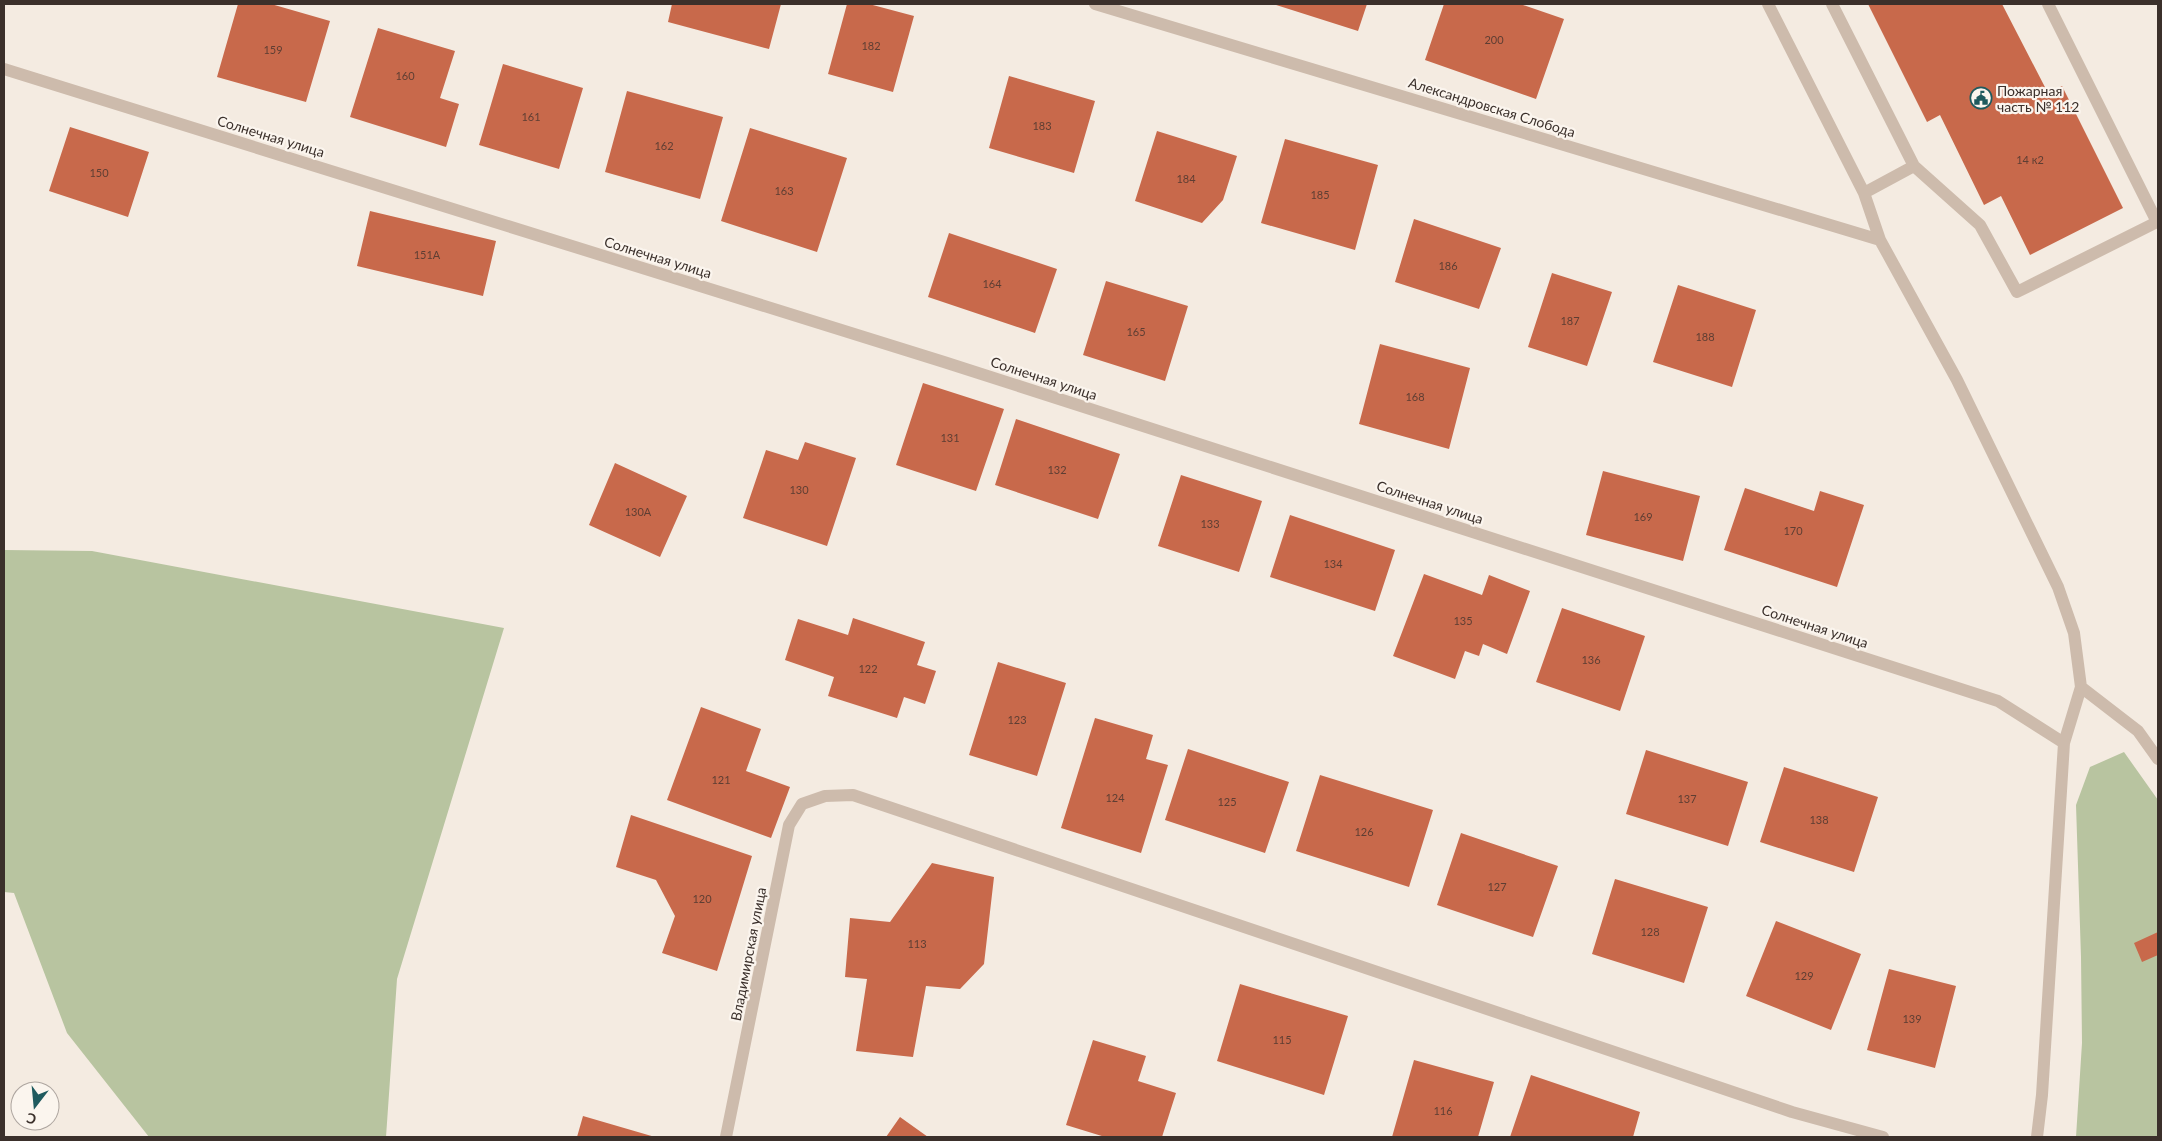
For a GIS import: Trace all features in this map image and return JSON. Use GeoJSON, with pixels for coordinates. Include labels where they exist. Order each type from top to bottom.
{"type":"FeatureCollection","features":[{"type":"Feature","properties":{"kind":"street","name":"Александровская Слобода"},"geometry":{"type":"LineString","coordinates":[[1095,4],[1880,240]]}},
{"type":"Feature","properties":{"kind":"street"},"geometry":{"type":"LineString","coordinates":[[1768,4],[1864,193],[1880,240],[1957,380],[2058,586],[2074,633],[2081,687],[2064,743],[2042,1095],[2037,1137]]}},
{"type":"Feature","properties":{"kind":"street"},"geometry":{"type":"LineString","coordinates":[[1832,4],[1914,166],[1980,225],[2017,292],[2157,222],[2048,4]]}},
{"type":"Feature","properties":{"kind":"street","name":"Солнечная улица"},"geometry":{"type":"LineString","coordinates":[[4,69],[954,365],[1989,698],[1998,701],[2064,743]]}},
{"type":"Feature","properties":{"kind":"street"},"geometry":{"type":"LineString","coordinates":[[1864,193],[1914,166]]}},
{"type":"Feature","properties":{"kind":"street"},"geometry":{"type":"LineString","coordinates":[[2081,687],[2138,730],[2158,759]]}},
{"type":"Feature","properties":{"kind":"street","name":"Владимирская улица"},"geometry":{"type":"LineString","coordinates":[[726,1137],[789,825],[802,804],[825,796],[853,795],[1792,1112],[1884,1137]]}},
{"type":"Feature","properties":{"kind":"green space"},"geometry":{"type":"Polygon","coordinates":[[[4,550],[92,551],[504,628],[397,979],[386,1137],[149,1137],[67,1033],[14,893],[4,892],[4,550]]]}},
{"type":"Feature","properties":{"kind":"green space"},"geometry":{"type":"Polygon","coordinates":[[[2124,752],[2158,800],[2158,1137],[2076,1137],[2082,1043],[2076,805],[2090,767],[2124,752]]]}},
{"type":"Feature","properties":{"kind":"building"},"geometry":{"type":"Polygon","coordinates":[[[238,4],[271,4],[330,21],[306,102],[217,77],[238,4]]]}},
{"type":"Feature","properties":{"kind":"building"},"geometry":{"type":"Polygon","coordinates":[[[672,4],[781,4],[769,49],[668,22],[672,4]]]}},
{"type":"Feature","properties":{"kind":"building"},"geometry":{"type":"Polygon","coordinates":[[[847,4],[869,4],[914,16],[893,92],[828,74],[847,4]]]}},
{"type":"Feature","properties":{"kind":"building"},"geometry":{"type":"Polygon","coordinates":[[[1273,4],[1367,4],[1358,31],[1273,4]]]}},
{"type":"Feature","properties":{"kind":"building"},"geometry":{"type":"Polygon","coordinates":[[[1444,4],[1520,4],[1564,19],[1536,99],[1425,60],[1444,4]]]}},
{"type":"Feature","properties":{"kind":"building"},"geometry":{"type":"Polygon","coordinates":[[[1868,4],[2002,4],[2048,93],[2062,86],[2123,208],[2030,255],[2001,196],[1984,205],[1940,115],[1927,122],[1868,4]]]}},
{"type":"Feature","properties":{"kind":"building"},"geometry":{"type":"Polygon","coordinates":[[[378,28],[455,51],[440,98],[459,104],[446,147],[350,117],[378,28]]]}},
{"type":"Feature","properties":{"kind":"building"},"geometry":{"type":"Polygon","coordinates":[[[503,64],[583,88],[559,169],[479,145],[503,64]]]}},
{"type":"Feature","properties":{"kind":"building"},"geometry":{"type":"Polygon","coordinates":[[[1009,76],[1095,101],[1074,173],[989,148],[1009,76]]]}},
{"type":"Feature","properties":{"kind":"building"},"geometry":{"type":"Polygon","coordinates":[[[627,91],[723,117],[700,199],[605,172],[627,91]]]}},
{"type":"Feature","properties":{"kind":"building"},"geometry":{"type":"Polygon","coordinates":[[[70,127],[149,152],[128,217],[49,191],[70,127]]]}},
{"type":"Feature","properties":{"kind":"building"},"geometry":{"type":"Polygon","coordinates":[[[750,128],[847,158],[817,252],[721,221],[750,128]]]}},
{"type":"Feature","properties":{"kind":"building"},"geometry":{"type":"Polygon","coordinates":[[[1157,131],[1237,156],[1223,200],[1202,223],[1135,201],[1157,131]]]}},
{"type":"Feature","properties":{"kind":"building"},"geometry":{"type":"Polygon","coordinates":[[[1285,139],[1378,165],[1355,250],[1261,223],[1285,139]]]}},
{"type":"Feature","properties":{"kind":"building"},"geometry":{"type":"Polygon","coordinates":[[[370,211],[496,241],[483,296],[357,266],[370,211]]]}},
{"type":"Feature","properties":{"kind":"building"},"geometry":{"type":"Polygon","coordinates":[[[1414,219],[1501,248],[1479,309],[1395,282],[1414,219]]]}},
{"type":"Feature","properties":{"kind":"building"},"geometry":{"type":"Polygon","coordinates":[[[949,233],[1057,269],[1035,333],[928,297],[949,233]]]}},
{"type":"Feature","properties":{"kind":"building"},"geometry":{"type":"Polygon","coordinates":[[[1552,273],[1612,292],[1587,366],[1528,347],[1552,273]]]}},
{"type":"Feature","properties":{"kind":"building"},"geometry":{"type":"Polygon","coordinates":[[[1106,281],[1188,306],[1165,381],[1083,355],[1106,281]]]}},
{"type":"Feature","properties":{"kind":"building"},"geometry":{"type":"Polygon","coordinates":[[[1678,285],[1756,310],[1732,387],[1653,362],[1678,285]]]}},
{"type":"Feature","properties":{"kind":"building"},"geometry":{"type":"Polygon","coordinates":[[[1380,344],[1470,368],[1449,449],[1359,424],[1380,344]]]}},
{"type":"Feature","properties":{"kind":"building"},"geometry":{"type":"Polygon","coordinates":[[[923,383],[1004,409],[976,491],[896,465],[923,383]]]}},
{"type":"Feature","properties":{"kind":"building"},"geometry":{"type":"Polygon","coordinates":[[[1016,419],[1120,454],[1098,519],[995,485],[1016,419]]]}},
{"type":"Feature","properties":{"kind":"building"},"geometry":{"type":"Polygon","coordinates":[[[805,442],[856,458],[827,546],[743,518],[766,450],[798,460],[805,442]]]}},
{"type":"Feature","properties":{"kind":"building"},"geometry":{"type":"Polygon","coordinates":[[[615,463],[687,496],[660,557],[589,525],[615,463]]]}},
{"type":"Feature","properties":{"kind":"building"},"geometry":{"type":"Polygon","coordinates":[[[1603,471],[1700,496],[1683,561],[1586,535],[1603,471]]]}},
{"type":"Feature","properties":{"kind":"building"},"geometry":{"type":"Polygon","coordinates":[[[1181,475],[1262,501],[1239,572],[1158,546],[1181,475]]]}},
{"type":"Feature","properties":{"kind":"building"},"geometry":{"type":"Polygon","coordinates":[[[1745,488],[1814,511],[1820,491],[1864,505],[1837,587],[1724,550],[1745,488]]]}},
{"type":"Feature","properties":{"kind":"building"},"geometry":{"type":"Polygon","coordinates":[[[1290,515],[1395,550],[1375,611],[1270,577],[1290,515]]]}},
{"type":"Feature","properties":{"kind":"building"},"geometry":{"type":"Polygon","coordinates":[[[1424,574],[1482,595],[1489,575],[1530,591],[1507,654],[1483,644],[1479,656],[1465,651],[1455,679],[1393,656],[1424,574]]]}},
{"type":"Feature","properties":{"kind":"building"},"geometry":{"type":"Polygon","coordinates":[[[1562,608],[1645,636],[1620,711],[1536,682],[1562,608]]]}},
{"type":"Feature","properties":{"kind":"building"},"geometry":{"type":"Polygon","coordinates":[[[853,618],[925,642],[917,665],[936,671],[925,704],[904,697],[897,718],[828,696],[834,677],[785,660],[798,619],[848,635],[853,618]]]}},
{"type":"Feature","properties":{"kind":"building"},"geometry":{"type":"Polygon","coordinates":[[[998,662],[1066,683],[1037,776],[969,755],[998,662]]]}},
{"type":"Feature","properties":{"kind":"building"},"geometry":{"type":"Polygon","coordinates":[[[701,707],[761,729],[746,771],[790,787],[771,838],[667,800],[701,707]]]}},
{"type":"Feature","properties":{"kind":"building"},"geometry":{"type":"Polygon","coordinates":[[[1095,718],[1153,735],[1146,759],[1168,765],[1141,853],[1061,828],[1095,718]]]}},
{"type":"Feature","properties":{"kind":"building"},"geometry":{"type":"Polygon","coordinates":[[[1188,749],[1289,782],[1265,853],[1165,820],[1188,749]]]}},
{"type":"Feature","properties":{"kind":"building"},"geometry":{"type":"Polygon","coordinates":[[[1646,750],[1748,782],[1728,846],[1626,814],[1646,750]]]}},
{"type":"Feature","properties":{"kind":"building"},"geometry":{"type":"Polygon","coordinates":[[[1784,767],[1878,797],[1854,872],[1760,842],[1784,767]]]}},
{"type":"Feature","properties":{"kind":"building"},"geometry":{"type":"Polygon","coordinates":[[[1320,775],[1433,810],[1409,887],[1296,851],[1320,775]]]}},
{"type":"Feature","properties":{"kind":"building"},"geometry":{"type":"Polygon","coordinates":[[[631,815],[752,856],[717,971],[662,953],[675,916],[656,880],[616,867],[631,815]]]}},
{"type":"Feature","properties":{"kind":"building"},"geometry":{"type":"Polygon","coordinates":[[[1461,833],[1558,866],[1533,937],[1437,905],[1461,833]]]}},
{"type":"Feature","properties":{"kind":"building"},"geometry":{"type":"Polygon","coordinates":[[[932,863],[994,877],[984,964],[960,989],[926,986],[913,1057],[856,1051],[867,979],[845,977],[850,918],[890,922],[932,863]]]}},
{"type":"Feature","properties":{"kind":"building"},"geometry":{"type":"Polygon","coordinates":[[[1615,879],[1708,907],[1684,983],[1592,954],[1615,879]]]}},
{"type":"Feature","properties":{"kind":"building"},"geometry":{"type":"Polygon","coordinates":[[[1776,921],[1861,954],[1831,1030],[1746,996],[1776,921]]]}},
{"type":"Feature","properties":{"kind":"building"},"geometry":{"type":"Polygon","coordinates":[[[2158,932],[2158,955],[2142,962],[2134,943],[2158,932]]]}},
{"type":"Feature","properties":{"kind":"building"},"geometry":{"type":"Polygon","coordinates":[[[1889,969],[1956,986],[1935,1068],[1867,1050],[1889,969]]]}},
{"type":"Feature","properties":{"kind":"building"},"geometry":{"type":"Polygon","coordinates":[[[1240,984],[1348,1016],[1324,1095],[1217,1061],[1240,984]]]}},
{"type":"Feature","properties":{"kind":"building"},"geometry":{"type":"Polygon","coordinates":[[[1093,1040],[1146,1056],[1138,1081],[1176,1093],[1162,1137],[1105,1137],[1066,1125],[1093,1040]]]}},
{"type":"Feature","properties":{"kind":"building"},"geometry":{"type":"Polygon","coordinates":[[[1414,1060],[1494,1082],[1478,1137],[1392,1137],[1414,1060]]]}},
{"type":"Feature","properties":{"kind":"building"},"geometry":{"type":"Polygon","coordinates":[[[1531,1075],[1640,1112],[1633,1137],[1510,1137],[1531,1075]]]}},
{"type":"Feature","properties":{"kind":"building"},"geometry":{"type":"Polygon","coordinates":[[[583,1116],[655,1137],[577,1137],[583,1116]]]}},
{"type":"Feature","properties":{"kind":"building"},"geometry":{"type":"Polygon","coordinates":[[[900,1117],[928,1137],[886,1137],[900,1117]]]}},
{"type":"Feature","properties":{"kind":"place","name":"Пожарная часть № 112"},"geometry":{"type":"Point","coordinates":[1981,98]}}]}
